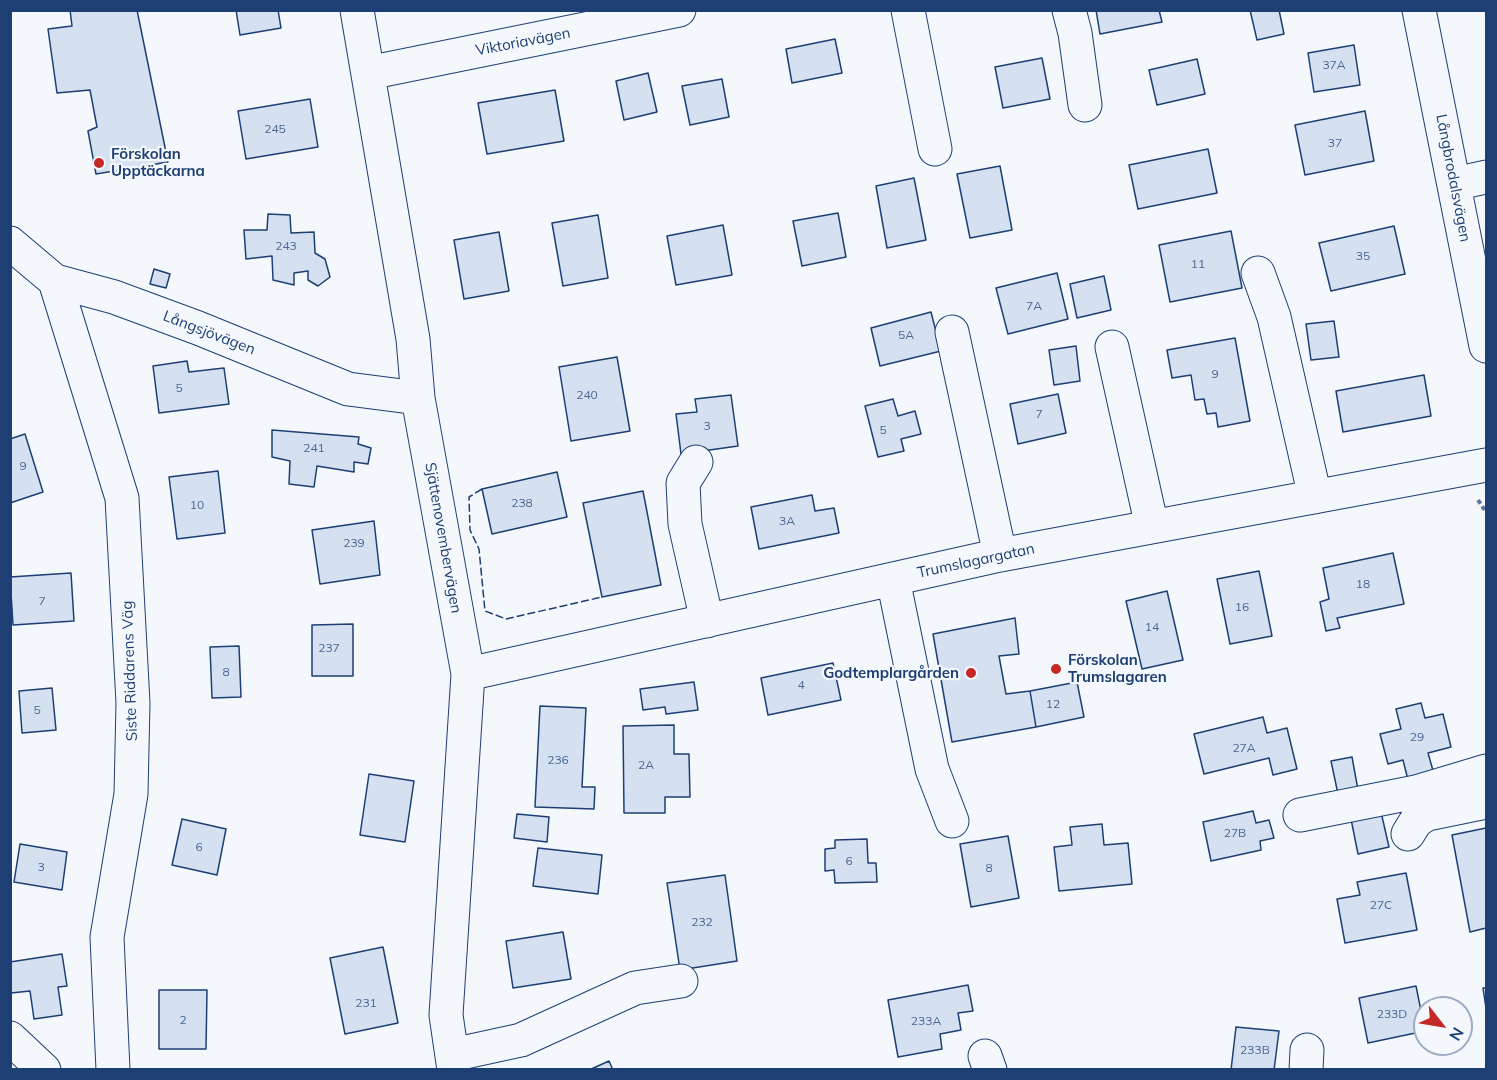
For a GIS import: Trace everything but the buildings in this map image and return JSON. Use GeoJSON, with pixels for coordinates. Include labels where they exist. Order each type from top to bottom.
{"type":"FeatureCollection","features":[{"type":"Feature","properties":{"kind":"street","name":"Sjättenovembervägen"},"geometry":{"type":"LineString","coordinates":[[357,10],[413,339],[418,398],[468,674],[446,1015],[453,1062]]}},
{"type":"Feature","properties":{"kind":"street","name":"Viktoriavägen"},"geometry":{"type":"LineString","coordinates":[[368,73],[679,10]]}},
{"type":"Feature","properties":{"kind":"street"},"geometry":{"type":"LineString","coordinates":[[908,10],[935,149]]}},
{"type":"Feature","properties":{"kind":"street"},"geometry":{"type":"LineString","coordinates":[[1069,10],[1075,33],[1085,105]]}},
{"type":"Feature","properties":{"kind":"street","name":"Långbrodalsvägen"},"geometry":{"type":"LineString","coordinates":[[1419,10],[1486,346]]}},
{"type":"Feature","properties":{"kind":"street"},"geometry":{"type":"LineString","coordinates":[[1454,184],[1486,177]]}},
{"type":"Feature","properties":{"kind":"street","name":"Långsjövägen"},"geometry":{"type":"LineString","coordinates":[[10,243],[55,280],[114,297],[198,328],[348,389],[418,398]]}},
{"type":"Feature","properties":{"kind":"street"},"geometry":{"type":"LineString","coordinates":[[1258,273],[1274,317],[1315,497]]}},
{"type":"Feature","properties":{"kind":"street","name":"Siste Riddarens Väg"},"geometry":{"type":"LineString","coordinates":[[55,280],[122,498],[134,703],[131,795],[107,938],[113,1070]]}},
{"type":"Feature","properties":{"kind":"street"},"geometry":{"type":"LineString","coordinates":[[952,332],[1000,555]]}},
{"type":"Feature","properties":{"kind":"street"},"geometry":{"type":"LineString","coordinates":[[1112,347],[1152,527]]}},
{"type":"Feature","properties":{"kind":"street"},"geometry":{"type":"LineString","coordinates":[[696,462],[683,483],[685,524],[707,621]]}},
{"type":"Feature","properties":{"kind":"street","name":"Trumslagargatan"},"geometry":{"type":"LineString","coordinates":[[468,674],[1000,555],[1486,465]]}},
{"type":"Feature","properties":{"kind":"street"},"geometry":{"type":"LineString","coordinates":[[893,579],[932,769],[952,821]]}},
{"type":"Feature","properties":{"kind":"street"},"geometry":{"type":"LineString","coordinates":[[1300,815],[1416,792],[1486,771]]}},
{"type":"Feature","properties":{"kind":"street"},"geometry":{"type":"LineString","coordinates":[[1408,834],[1416,820],[1428,814],[1486,802]]}},
{"type":"Feature","properties":{"kind":"street"},"geometry":{"type":"LineString","coordinates":[[453,1062],[521,1040],[635,988],[681,981]]}},
{"type":"Feature","properties":{"kind":"street"},"geometry":{"type":"LineString","coordinates":[[10,1038],[44,1070]]}},
{"type":"Feature","properties":{"kind":"path"},"geometry":{"type":"LineString","coordinates":[[1476,498],[1486,512]]}},
{"type":"Feature","properties":{"kind":"fence"},"geometry":{"type":"LineString","coordinates":[[482,489],[469,497],[470,530],[479,549],[485,611],[506,619],[602,597]]}},
{"type":"Feature","properties":{"kind":"place","name":"Förskolan Upptäckarna"},"geometry":{"type":"Point","coordinates":[99,163]}},
{"type":"Feature","properties":{"kind":"place","name":"Förskolan Trumslagaren"},"geometry":{"type":"Point","coordinates":[1056,669]}},
{"type":"Feature","properties":{"kind":"place","name":"Godtemplargården"},"geometry":{"type":"Point","coordinates":[971,673]}}]}
